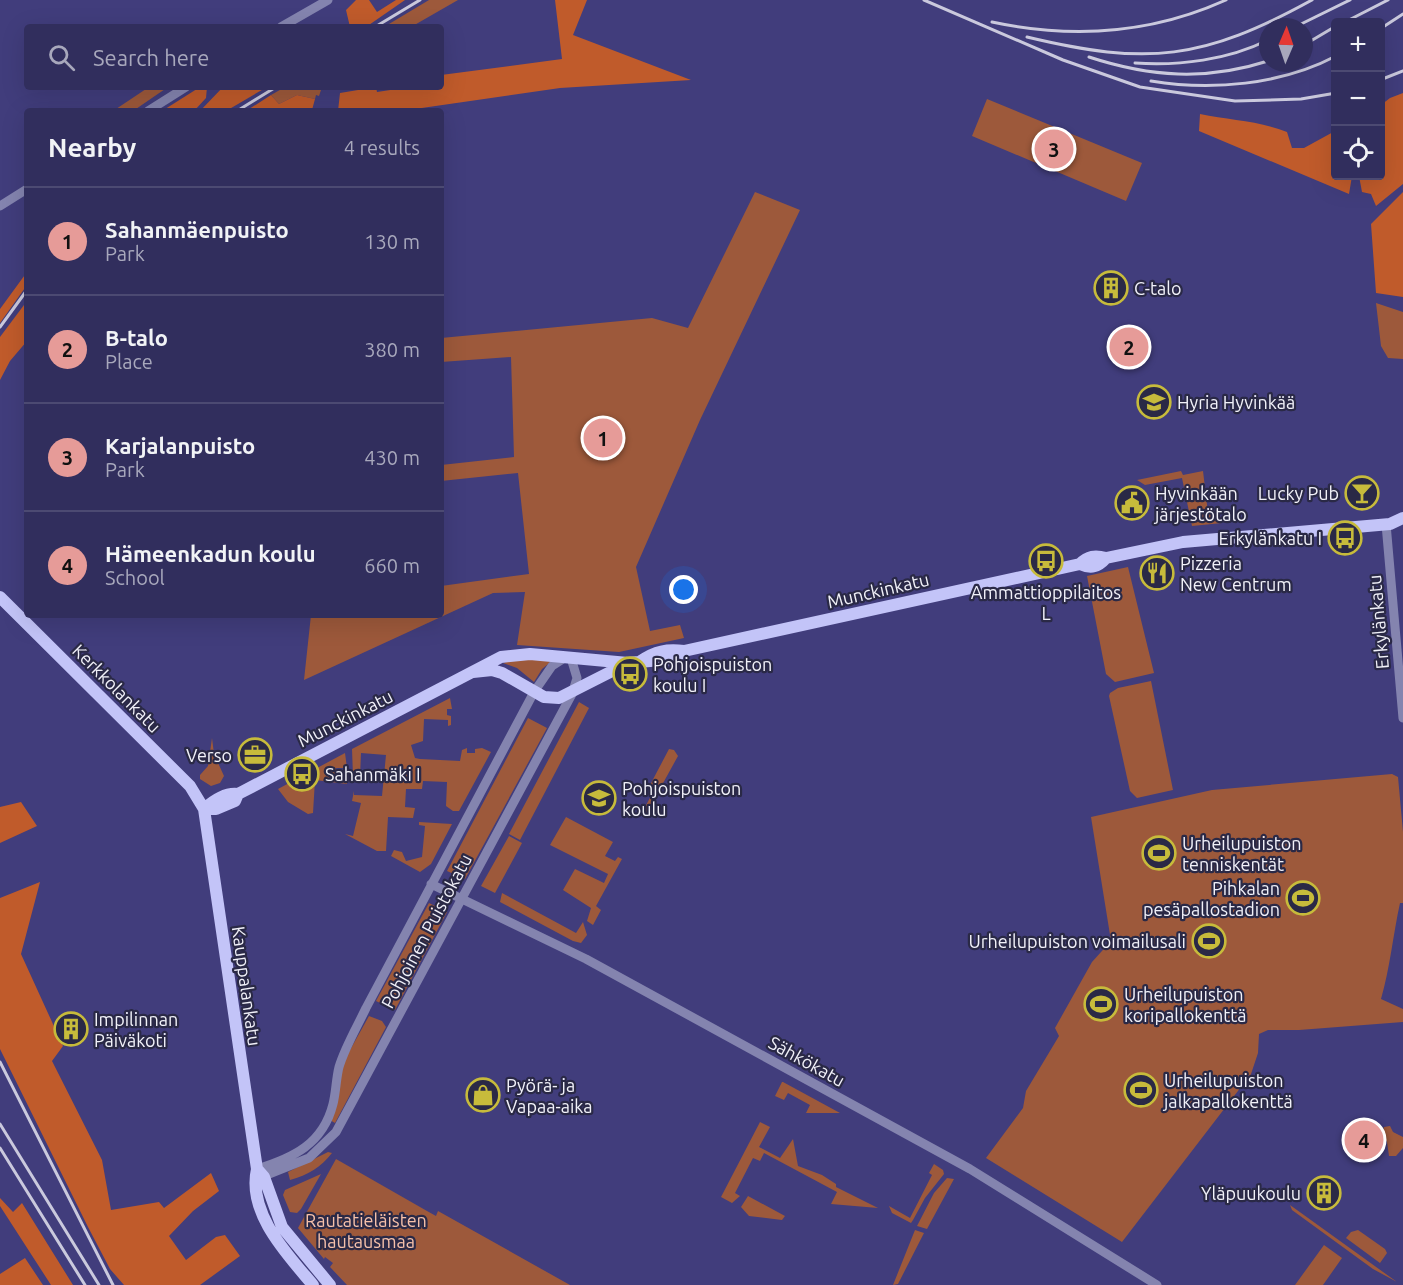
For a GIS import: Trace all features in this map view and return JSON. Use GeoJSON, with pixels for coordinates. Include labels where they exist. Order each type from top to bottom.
{"type":"FeatureCollection","features":[{"type":"Feature","properties":{"kind":"main road","name":"Munckinkatu"},"geometry":{"type":"LineString","coordinates":[[1388,524],[1403,518]]}},
{"type":"Feature","properties":{"kind":"main road","name":"Munckinkatu"},"geometry":{"type":"LineString","coordinates":[[469,673],[492,670],[502,673],[551,699],[572,694],[606,672],[628,663],[641,661],[652,653],[669,649],[684,651],[1080,564],[1086,558],[1097,555],[1106,558],[1183,542],[1388,524],[1403,527]]}},
{"type":"Feature","properties":{"kind":"main road","name":"Kerkkolankatu"},"geometry":{"type":"LineString","coordinates":[[0,597],[190,786],[204,809]]}},
{"type":"Feature","properties":{"kind":"main road","name":"Munckinkatu"},"geometry":{"type":"LineString","coordinates":[[204,809],[222,797],[230,793],[238,794],[501,657],[514,655],[628,663]]}},
{"type":"Feature","properties":{"kind":"main road","name":"Kauppalankatu"},"geometry":{"type":"LineString","coordinates":[[204,809],[258,1175],[259,1202],[273,1234],[313,1285]]}},
{"type":"Feature","properties":{"kind":"main road","name":"Kauppalankatu"},"geometry":{"type":"LineString","coordinates":[[258,1175],[282,1227],[330,1285]]}},
{"type":"Feature","properties":{"kind":"street"},"geometry":{"type":"LineString","coordinates":[[286,24],[328,0]]}},
{"type":"Feature","properties":{"kind":"street"},"geometry":{"type":"LineString","coordinates":[[153,108],[181,90]]}},
{"type":"Feature","properties":{"kind":"street"},"geometry":{"type":"LineString","coordinates":[[0,206],[24,191]]}},
{"type":"Feature","properties":{"kind":"street","name":"Erkylänkatu"},"geometry":{"type":"LineString","coordinates":[[1388,524],[1403,718]]}},
{"type":"Feature","properties":{"kind":"street","name":"Pohjoinen Puistokatu"},"geometry":{"type":"LineString","coordinates":[[568,658],[577,678],[572,694],[336,1132],[309,1158],[258,1175],[297,1155],[309,1146],[321,1131],[333,1104],[342,1058],[366,1008],[534,692],[552,666],[568,658]]}},
{"type":"Feature","properties":{"kind":"street","name":"Sähkökatu"},"geometry":{"type":"LineString","coordinates":[[431,884],[586,959],[970,1169],[1157,1285]]}},
{"type":"Feature","properties":{"kind":"green space"},"geometry":{"type":"Polygon","coordinates":[[[429,0],[458,0],[416,24],[389,24],[429,0]]]}},
{"type":"Feature","properties":{"kind":"green space"},"geometry":{"type":"Polygon","coordinates":[[[144,90],[164,90],[137,108],[118,108],[144,90]]]}},
{"type":"Feature","properties":{"kind":"green space"},"geometry":{"type":"Polygon","coordinates":[[[280,90],[321,90],[315,99],[297,95],[279,104],[271,95],[280,90]]]}},
{"type":"Feature","properties":{"kind":"green space"},"geometry":{"type":"Polygon","coordinates":[[[987,99],[1142,163],[1126,201],[972,136],[987,99]]]}},
{"type":"Feature","properties":{"kind":"green space"},"geometry":{"type":"Polygon","coordinates":[[[755,192],[800,210],[700,420],[636,567],[650,631],[680,625],[684,638],[619,652],[517,645],[525,592],[493,593],[444,616],[444,586],[529,574],[518,473],[444,481],[444,465],[514,457],[511,357],[444,362],[444,338],[652,318],[688,328],[755,192]]]}},
{"type":"Feature","properties":{"kind":"green space"},"geometry":{"type":"Polygon","coordinates":[[[1376,303],[1403,312],[1403,359],[1388,358],[1381,346],[1376,303]]]}},
{"type":"Feature","properties":{"kind":"green space"},"geometry":{"type":"Polygon","coordinates":[[[1181,471],[1183,475],[1203,471],[1208,513],[1219,513],[1222,523],[1192,526],[1182,478],[1145,485],[1137,480],[1181,471]]]}},
{"type":"Feature","properties":{"kind":"green space"},"geometry":{"type":"Polygon","coordinates":[[[1128,567],[1154,673],[1115,682],[1106,674],[1087,576],[1128,567]]]}},
{"type":"Feature","properties":{"kind":"green space"},"geometry":{"type":"Polygon","coordinates":[[[311,618],[439,618],[304,680],[311,618]]]}},
{"type":"Feature","properties":{"kind":"green space"},"geometry":{"type":"Polygon","coordinates":[[[523,658],[552,661],[542,669],[534,682],[517,668],[503,663],[523,658]]]}},
{"type":"Feature","properties":{"kind":"green space"},"geometry":{"type":"Polygon","coordinates":[[[1151,681],[1173,790],[1137,798],[1130,791],[1109,696],[1118,688],[1151,681]]]}},
{"type":"Feature","properties":{"kind":"green space"},"geometry":{"type":"Polygon","coordinates":[[[450,698],[452,709],[447,709],[447,715],[451,716],[451,725],[448,726],[448,720],[424,719],[423,741],[411,745],[415,758],[420,759],[460,761],[462,750],[467,748],[467,753],[475,753],[475,749],[482,748],[491,752],[459,811],[453,811],[446,806],[447,782],[423,781],[422,789],[406,789],[405,807],[415,808],[413,818],[388,817],[386,851],[377,851],[345,834],[353,836],[361,803],[352,801],[354,791],[354,795],[382,796],[386,755],[361,753],[360,777],[353,776],[352,749],[450,698]]]}},
{"type":"Feature","properties":{"kind":"green space"},"geometry":{"type":"Polygon","coordinates":[[[579,702],[589,708],[520,840],[509,834],[579,702]]]}},
{"type":"Feature","properties":{"kind":"green space"},"geometry":{"type":"Polygon","coordinates":[[[528,718],[547,728],[465,879],[447,871],[528,718]]]}},
{"type":"Feature","properties":{"kind":"green space"},"geometry":{"type":"Polygon","coordinates":[[[212,738],[214,754],[224,776],[220,783],[211,786],[200,779],[200,775],[208,766],[212,738]]]}},
{"type":"Feature","properties":{"kind":"green space"},"geometry":{"type":"Polygon","coordinates":[[[669,749],[674,750],[678,756],[646,814],[642,813],[654,790],[649,787],[669,749]]]}},
{"type":"Feature","properties":{"kind":"green space"},"geometry":{"type":"Polygon","coordinates":[[[345,753],[347,768],[336,768],[335,773],[347,774],[347,784],[315,780],[313,813],[308,814],[288,802],[278,789],[345,753]]]}},
{"type":"Feature","properties":{"kind":"green space"},"geometry":{"type":"Polygon","coordinates":[[[1392,774],[1398,777],[1403,832],[1403,903],[1400,903],[1381,999],[1403,1009],[1403,1022],[1299,1030],[1268,1030],[1259,1034],[1258,1053],[1251,1074],[1122,1242],[986,1158],[1023,1108],[1026,1091],[1059,1036],[1055,1028],[1092,962],[1111,941],[1091,817],[1212,790],[1392,774]]]}},
{"type":"Feature","properties":{"kind":"green space"},"geometry":{"type":"Polygon","coordinates":[[[566,817],[613,842],[605,856],[615,861],[618,857],[622,859],[596,906],[601,910],[593,925],[587,921],[591,908],[563,890],[575,869],[604,883],[608,874],[550,845],[566,817]]]}},
{"type":"Feature","properties":{"kind":"green space"},"geometry":{"type":"Polygon","coordinates":[[[419,822],[452,824],[431,864],[420,872],[391,856],[394,850],[402,852],[406,861],[422,857],[425,826],[419,825],[419,822]]]}},
{"type":"Feature","properties":{"kind":"green space"},"geometry":{"type":"Polygon","coordinates":[[[509,836],[522,843],[495,893],[481,886],[509,836]]]}},
{"type":"Feature","properties":{"kind":"green space"},"geometry":{"type":"Polygon","coordinates":[[[502,893],[576,933],[583,922],[587,935],[581,943],[573,941],[500,902],[502,893]]]}},
{"type":"Feature","properties":{"kind":"green space"},"geometry":{"type":"Polygon","coordinates":[[[429,903],[447,912],[395,1010],[376,1001],[429,903]]]}},
{"type":"Feature","properties":{"kind":"green space"},"geometry":{"type":"Polygon","coordinates":[[[369,1016],[382,1021],[386,1027],[335,1123],[330,1120],[345,1059],[369,1016]]]}},
{"type":"Feature","properties":{"kind":"green space"},"geometry":{"type":"Polygon","coordinates":[[[782,1082],[840,1113],[806,1113],[810,1105],[788,1093],[784,1100],[775,1096],[782,1082]]]}},
{"type":"Feature","properties":{"kind":"green space"},"geometry":{"type":"Polygon","coordinates":[[[760,1122],[770,1127],[759,1147],[780,1158],[793,1139],[798,1166],[822,1175],[836,1184],[836,1187],[878,1208],[831,1204],[837,1192],[764,1153],[760,1161],[753,1158],[735,1193],[740,1196],[732,1203],[721,1197],[760,1122]]]}},
{"type":"Feature","properties":{"kind":"green space"},"geometry":{"type":"Polygon","coordinates":[[[1390,1126],[1393,1132],[1403,1137],[1403,1148],[1396,1156],[1389,1156],[1387,1142],[1382,1133],[1384,1127],[1390,1126]]]}},
{"type":"Feature","properties":{"kind":"green space"},"geometry":{"type":"Polygon","coordinates":[[[328,1152],[332,1153],[319,1166],[303,1176],[290,1180],[288,1172],[328,1152]]]}},
{"type":"Feature","properties":{"kind":"green space","name":"Rautatieläisten hautausmaa"},"geometry":{"type":"Polygon","coordinates":[[[336,1159],[436,1216],[438,1211],[570,1285],[347,1285],[330,1267],[333,1263],[325,1257],[324,1259],[298,1228],[336,1159]]]}},
{"type":"Feature","properties":{"kind":"green space"},"geometry":{"type":"Polygon","coordinates":[[[934,1164],[943,1170],[944,1174],[925,1198],[911,1223],[892,1213],[889,1206],[910,1218],[932,1175],[929,1173],[934,1164]]]}},
{"type":"Feature","properties":{"kind":"green space"},"geometry":{"type":"Polygon","coordinates":[[[321,1174],[301,1209],[297,1213],[290,1212],[283,1195],[285,1190],[321,1174]]]}},
{"type":"Feature","properties":{"kind":"green space"},"geometry":{"type":"Polygon","coordinates":[[[947,1178],[954,1179],[927,1229],[917,1226],[934,1193],[947,1178]]]}},
{"type":"Feature","properties":{"kind":"green space"},"geometry":{"type":"Polygon","coordinates":[[[748,1196],[785,1216],[782,1220],[749,1216],[741,1207],[748,1196]]]}},
{"type":"Feature","properties":{"kind":"green space"},"geometry":{"type":"Polygon","coordinates":[[[1290,1205],[1397,1282],[1373,1269],[1292,1210],[1290,1205]]]}},
{"type":"Feature","properties":{"kind":"green space"},"geometry":{"type":"Polygon","coordinates":[[[915,1230],[924,1233],[898,1284],[893,1285],[915,1230]]]}},
{"type":"Feature","properties":{"kind":"green space"},"geometry":{"type":"Polygon","coordinates":[[[1358,1230],[1385,1249],[1387,1253],[1380,1263],[1346,1238],[1351,1232],[1358,1230]]]}},
{"type":"Feature","properties":{"kind":"green space"},"geometry":{"type":"Polygon","coordinates":[[[1324,1245],[1342,1258],[1323,1285],[1295,1285],[1324,1245]]]}},
{"type":"Feature","properties":{"kind":"shaded area"},"geometry":{"type":"Polygon","coordinates":[[[356,0],[369,0],[377,12],[396,0],[405,0],[370,24],[349,24],[346,10],[356,0]]]}},
{"type":"Feature","properties":{"kind":"shaded area"},"geometry":{"type":"Polygon","coordinates":[[[555,0],[587,0],[573,35],[691,80],[560,88],[422,108],[338,108],[340,93],[358,90],[377,90],[377,92],[444,90],[444,75],[562,59],[555,0]]]}},
{"type":"Feature","properties":{"kind":"shaded area"},"geometry":{"type":"Polygon","coordinates":[[[195,90],[207,90],[206,98],[197,108],[167,108],[195,90]]]}},
{"type":"Feature","properties":{"kind":"shaded area"},"geometry":{"type":"Polygon","coordinates":[[[220,90],[262,90],[231,108],[203,108],[220,90]]]}},
{"type":"Feature","properties":{"kind":"shaded area"},"geometry":{"type":"Polygon","coordinates":[[[1403,93],[1403,184],[1376,206],[1371,194],[1362,192],[1360,180],[1385,180],[1385,102],[1403,93]]]}},
{"type":"Feature","properties":{"kind":"shaded area"},"geometry":{"type":"Polygon","coordinates":[[[271,95],[279,104],[297,95],[315,99],[313,108],[251,108],[271,95]]]}},
{"type":"Feature","properties":{"kind":"shaded area"},"geometry":{"type":"Polygon","coordinates":[[[1200,114],[1277,128],[1287,132],[1292,148],[1304,148],[1331,133],[1331,180],[1351,180],[1349,194],[1199,131],[1200,114]]]}},
{"type":"Feature","properties":{"kind":"shaded area"},"geometry":{"type":"Polygon","coordinates":[[[1403,192],[1403,297],[1376,293],[1371,224],[1403,192]]]}},
{"type":"Feature","properties":{"kind":"shaded area"},"geometry":{"type":"Polygon","coordinates":[[[24,276],[24,289],[0,323],[0,309],[24,276]]]}},
{"type":"Feature","properties":{"kind":"shaded area"},"geometry":{"type":"Polygon","coordinates":[[[24,305],[24,345],[10,361],[0,380],[0,337],[24,305]]]}},
{"type":"Feature","properties":{"kind":"shaded area"},"geometry":{"type":"Polygon","coordinates":[[[21,802],[37,826],[0,843],[0,807],[21,802]]]}},
{"type":"Feature","properties":{"kind":"shaded area"},"geometry":{"type":"Polygon","coordinates":[[[40,882],[21,954],[63,1046],[52,1061],[102,1160],[111,1210],[159,1202],[164,1208],[211,1173],[219,1191],[193,1211],[169,1236],[186,1260],[216,1237],[225,1235],[240,1256],[200,1285],[124,1285],[110,1269],[0,1049],[0,898],[40,882]]]}},
{"type":"Feature","properties":{"kind":"shaded area"},"geometry":{"type":"Polygon","coordinates":[[[0,1198],[13,1212],[22,1203],[73,1285],[51,1285],[0,1206],[0,1198]]]}},
{"type":"Feature","properties":{"kind":"shaded area"},"geometry":{"type":"Polygon","coordinates":[[[25,1258],[43,1285],[0,1285],[0,1274],[25,1258]]]}},
{"type":"Feature","properties":{"kind":"railway"},"geometry":{"type":"LineString","coordinates":[[380,24],[420,0]]}},
{"type":"Feature","properties":{"kind":"railway"},"geometry":{"type":"LineString","coordinates":[[924,0],[1063,60],[1140,87],[1235,101],[1301,99],[1331,94]]}},
{"type":"Feature","properties":{"kind":"railway"},"geometry":{"type":"LineString","coordinates":[[992,22],[1052,31],[1111,30],[1169,20],[1226,0]]}},
{"type":"Feature","properties":{"kind":"railway"},"geometry":{"type":"LineString","coordinates":[[1027,37],[1107,52],[1142,54],[1174,52],[1206,46],[1238,35],[1312,0]]}},
{"type":"Feature","properties":{"kind":"railway"},"geometry":{"type":"LineString","coordinates":[[1313,18],[1350,0]]}},
{"type":"Feature","properties":{"kind":"railway"},"geometry":{"type":"LineString","coordinates":[[1353,18],[1388,0]]}},
{"type":"Feature","properties":{"kind":"railway"},"geometry":{"type":"LineString","coordinates":[[1385,26],[1403,14]]}},
{"type":"Feature","properties":{"kind":"railway"},"geometry":{"type":"LineString","coordinates":[[1313,40],[1331,29]]}},
{"type":"Feature","properties":{"kind":"railway"},"geometry":{"type":"LineString","coordinates":[[1135,63],[1203,60],[1259,44]]}},
{"type":"Feature","properties":{"kind":"railway"},"geometry":{"type":"LineString","coordinates":[[1089,57],[1134,69],[1178,74],[1222,72],[1259,63]]}},
{"type":"Feature","properties":{"kind":"railway"},"geometry":{"type":"LineString","coordinates":[[1151,81],[1197,85],[1245,83],[1292,74],[1331,58]]}},
{"type":"Feature","properties":{"kind":"railway"},"geometry":{"type":"LineString","coordinates":[[1385,78],[1403,71]]}},
{"type":"Feature","properties":{"kind":"railway"},"geometry":{"type":"LineString","coordinates":[[242,108],[271,90]]}},
{"type":"Feature","properties":{"kind":"railway"},"geometry":{"type":"LineString","coordinates":[[0,327],[24,294]]}},
{"type":"Feature","properties":{"kind":"railway"},"geometry":{"type":"LineString","coordinates":[[0,1062],[113,1285]]}},
{"type":"Feature","properties":{"kind":"railway"},"geometry":{"type":"LineString","coordinates":[[0,1124],[99,1285]]}},
{"type":"Feature","properties":{"kind":"railway"},"geometry":{"type":"LineString","coordinates":[[0,1148],[85,1285]]}},
{"type":"Feature","properties":{"kind":"place","name":"Karjalanpuisto"},"geometry":{"type":"Point","coordinates":[1054,149]}},
{"type":"Feature","properties":{"kind":"place","name":"C-talo"},"geometry":{"type":"Point","coordinates":[1111,288]}},
{"type":"Feature","properties":{"kind":"place","name":"B-talo"},"geometry":{"type":"Point","coordinates":[1129,347]}},
{"type":"Feature","properties":{"kind":"place","name":"Hyria Hyvinkää"},"geometry":{"type":"Point","coordinates":[1154,402]}},
{"type":"Feature","properties":{"kind":"place","name":"Sahanmäenpuisto"},"geometry":{"type":"Point","coordinates":[603,438]}},
{"type":"Feature","properties":{"kind":"place","name":"Lucky Pub"},"geometry":{"type":"Point","coordinates":[1362,493]}},
{"type":"Feature","properties":{"kind":"place","name":"Hyvinkään järjestötalo"},"geometry":{"type":"Point","coordinates":[1132,503]}},
{"type":"Feature","properties":{"kind":"place","name":"Erkylänkatu I"},"geometry":{"type":"Point","coordinates":[1345,538]}},
{"type":"Feature","properties":{"kind":"place","name":"Ammattioppilaitos L"},"geometry":{"type":"Point","coordinates":[1046,561]}},
{"type":"Feature","properties":{"kind":"place","name":"Pizzeria New Centrum"},"geometry":{"type":"Point","coordinates":[1157,573]}},
{"type":"Feature","properties":{"kind":"place","name":"Pohjoispuiston koulu I"},"geometry":{"type":"Point","coordinates":[630,674]}},
{"type":"Feature","properties":{"kind":"place","name":"Verso"},"geometry":{"type":"Point","coordinates":[255,755]}},
{"type":"Feature","properties":{"kind":"place","name":"Sahanmäki I"},"geometry":{"type":"Point","coordinates":[302,774]}},
{"type":"Feature","properties":{"kind":"place","name":"Pohjoispuiston koulu"},"geometry":{"type":"Point","coordinates":[599,798]}},
{"type":"Feature","properties":{"kind":"place","name":"Urheilupuiston tenniskentät"},"geometry":{"type":"Point","coordinates":[1159,853]}},
{"type":"Feature","properties":{"kind":"place","name":"Pihkalan pesäpallostadion"},"geometry":{"type":"Point","coordinates":[1303,898]}},
{"type":"Feature","properties":{"kind":"place","name":"Urheilupuiston voimailusali"},"geometry":{"type":"Point","coordinates":[1209,941]}},
{"type":"Feature","properties":{"kind":"place","name":"Urheilupuiston koripallokenttä"},"geometry":{"type":"Point","coordinates":[1101,1004]}},
{"type":"Feature","properties":{"kind":"place","name":"Impilinnan Päiväkoti"},"geometry":{"type":"Point","coordinates":[71,1029]}},
{"type":"Feature","properties":{"kind":"place","name":"Urheilupuiston jalkapallokenttä"},"geometry":{"type":"Point","coordinates":[1141,1090]}},
{"type":"Feature","properties":{"kind":"place","name":"Pyörä- ja Vapaa-aika"},"geometry":{"type":"Point","coordinates":[483,1095]}},
{"type":"Feature","properties":{"kind":"place","name":"Hämeenkadun koulu"},"geometry":{"type":"Point","coordinates":[1364,1140]}},
{"type":"Feature","properties":{"kind":"place","name":"Yläpuukoulu"},"geometry":{"type":"Point","coordinates":[1324,1193]}}]}
